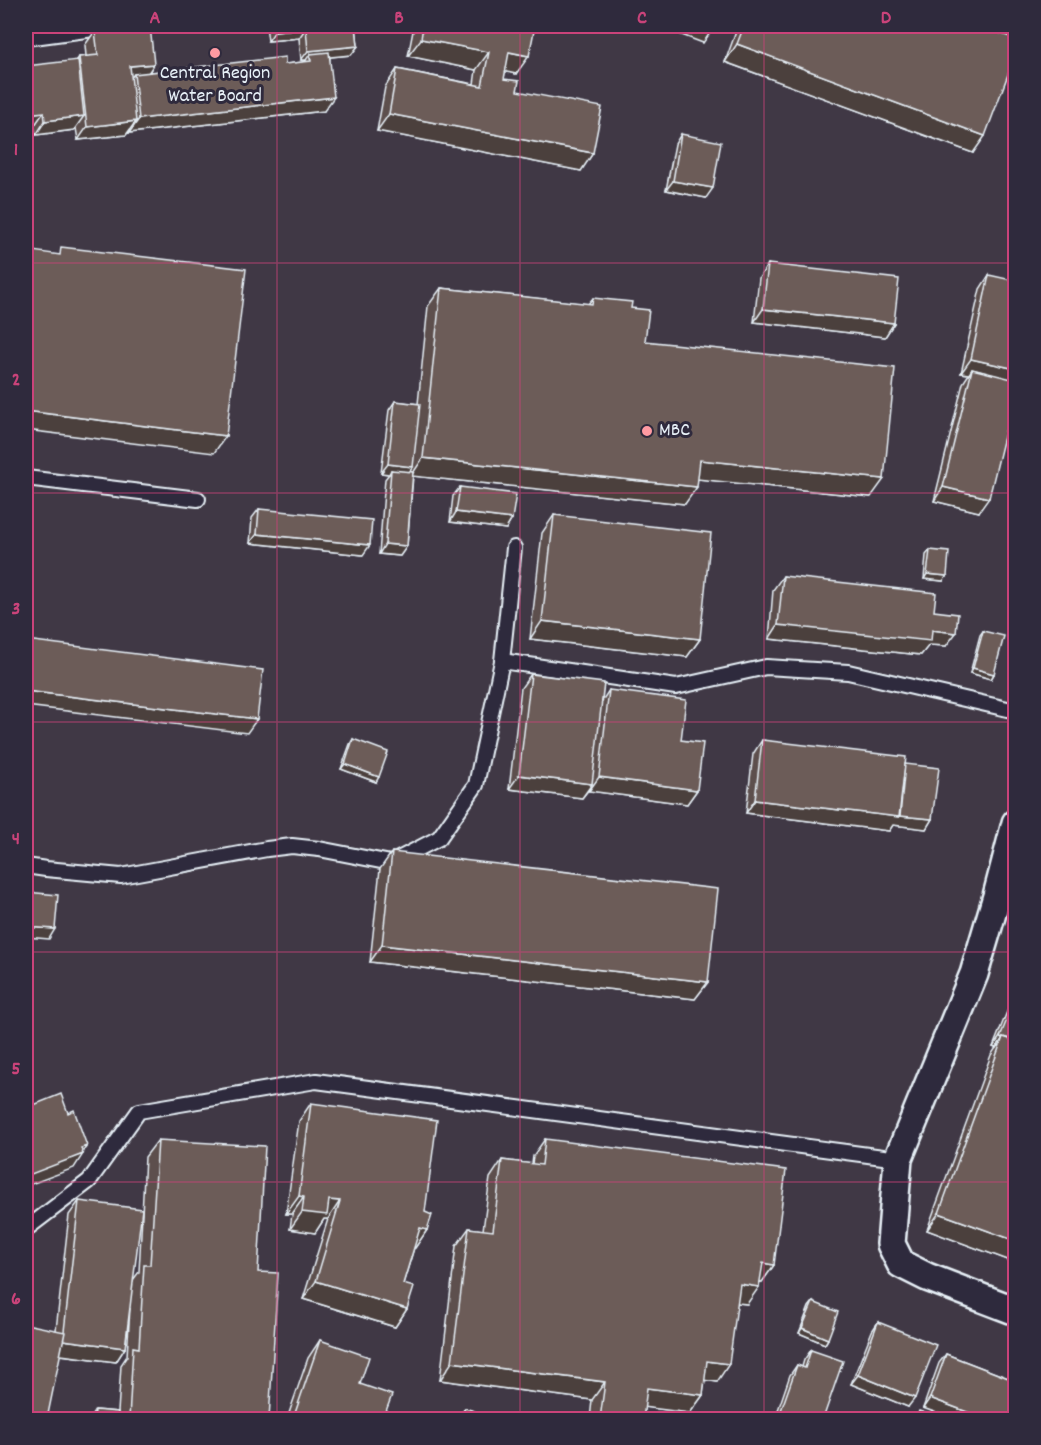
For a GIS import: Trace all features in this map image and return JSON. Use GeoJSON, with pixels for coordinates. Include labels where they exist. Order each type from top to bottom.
{"type":"FeatureCollection","features":[{"type":"Feature","properties":{"kind":"street"},"geometry":{"type":"LineString","coordinates":[[1016,824],[974,974],[898,1159],[891,1244],[901,1264],[927,1278],[1016,1311]]}},
{"type":"Feature","properties":{"kind":"lane"},"geometry":{"type":"LineString","coordinates":[[26,38],[116,26]]}},
{"type":"Feature","properties":{"kind":"lane"},"geometry":{"type":"LineString","coordinates":[[26,478],[198,499]]}},
{"type":"Feature","properties":{"kind":"lane"},"geometry":{"type":"LineString","coordinates":[[26,866],[121,876],[292,846],[391,863],[439,838],[476,786],[502,662],[514,548]]}},
{"type":"Feature","properties":{"kind":"lane"},"geometry":{"type":"LineString","coordinates":[[502,662],[676,687],[766,667],[848,672],[1016,711]]}},
{"type":"Feature","properties":{"kind":"lane"},"geometry":{"type":"LineString","coordinates":[[26,1230],[89,1181],[139,1111],[316,1081],[898,1159]]}},
{"type":"Feature","properties":{"kind":"shaded area"},"geometry":{"type":"Polygon","coordinates":[[[26,26],[1015,26],[1015,1419],[26,1419],[26,26]]]}},
{"type":"Feature","properties":{"kind":"building"},"geometry":{"type":"Polygon","coordinates":[[[150,26],[154,64],[130,66],[136,121],[87,127],[79,57],[98,55],[95,31],[150,26]]]}},
{"type":"Feature","properties":{"kind":"building"},"geometry":{"type":"Polygon","coordinates":[[[274,26],[356,26],[358,46],[308,51],[306,28],[275,31],[274,26]]]}},
{"type":"Feature","properties":{"kind":"building"},"geometry":{"type":"Polygon","coordinates":[[[423,26],[535,26],[529,56],[509,52],[504,79],[519,81],[517,91],[602,107],[593,153],[389,114],[397,69],[482,86],[489,52],[421,39],[423,26]]]}},
{"type":"Feature","properties":{"kind":"building"},"geometry":{"type":"Polygon","coordinates":[[[689,26],[712,26],[710,33],[689,26]]]}},
{"type":"Feature","properties":{"kind":"building"},"geometry":{"type":"Polygon","coordinates":[[[744,26],[979,26],[1016,39],[1016,53],[985,136],[737,44],[744,26]]]}},
{"type":"Feature","properties":{"kind":"building"},"geometry":{"type":"Polygon","coordinates":[[[329,52],[334,97],[139,119],[134,74],[285,57],[285,64],[311,61],[310,54],[329,52]]]}},
{"type":"Feature","properties":{"kind":"building"},"geometry":{"type":"Polygon","coordinates":[[[78,60],[84,116],[45,121],[44,112],[26,114],[26,66],[78,60]]]}},
{"type":"Feature","properties":{"kind":"building"},"geometry":{"type":"Polygon","coordinates":[[[681,134],[721,142],[713,188],[673,181],[681,134]]]}},
{"type":"Feature","properties":{"kind":"building"},"geometry":{"type":"Polygon","coordinates":[[[61,247],[246,269],[226,436],[26,411],[26,250],[60,255],[61,247]]]}},
{"type":"Feature","properties":{"kind":"building"},"geometry":{"type":"Polygon","coordinates":[[[768,264],[899,279],[894,323],[763,309],[768,264]]]}},
{"type":"Feature","properties":{"kind":"building"},"geometry":{"type":"Polygon","coordinates":[[[989,275],[1016,281],[1016,369],[971,359],[989,275]]]}},
{"type":"Feature","properties":{"kind":"building","name":"MBC"},"geometry":{"type":"Polygon","coordinates":[[[441,288],[592,304],[593,298],[632,302],[631,308],[649,310],[645,341],[895,368],[884,479],[700,460],[697,487],[423,458],[441,288]]]}},
{"type":"Feature","properties":{"kind":"building"},"geometry":{"type":"Polygon","coordinates":[[[972,369],[1016,380],[989,498],[943,487],[972,369]]]}},
{"type":"Feature","properties":{"kind":"building"},"geometry":{"type":"Polygon","coordinates":[[[395,401],[420,404],[413,467],[388,464],[395,401]]]}},
{"type":"Feature","properties":{"kind":"building"},"geometry":{"type":"Polygon","coordinates":[[[391,470],[413,472],[407,546],[385,544],[391,470]]]}},
{"type":"Feature","properties":{"kind":"building"},"geometry":{"type":"Polygon","coordinates":[[[460,487],[516,494],[512,519],[456,512],[460,487]]]}},
{"type":"Feature","properties":{"kind":"building"},"geometry":{"type":"Polygon","coordinates":[[[259,509],[372,520],[370,545],[257,534],[259,509]]]}},
{"type":"Feature","properties":{"kind":"building"},"geometry":{"type":"Polygon","coordinates":[[[554,515],[711,533],[700,639],[542,621],[554,515]]]}},
{"type":"Feature","properties":{"kind":"building"},"geometry":{"type":"Polygon","coordinates":[[[930,550],[949,552],[947,576],[927,574],[930,550]]]}},
{"type":"Feature","properties":{"kind":"building"},"geometry":{"type":"Polygon","coordinates":[[[783,576],[936,593],[934,611],[958,614],[956,633],[932,630],[931,641],[778,625],[783,576]]]}},
{"type":"Feature","properties":{"kind":"building"},"geometry":{"type":"Polygon","coordinates":[[[983,631],[1004,636],[994,674],[973,668],[983,631]]]}},
{"type":"Feature","properties":{"kind":"building"},"geometry":{"type":"Polygon","coordinates":[[[26,640],[263,670],[257,719],[26,691],[26,640]]]}},
{"type":"Feature","properties":{"kind":"building"},"geometry":{"type":"Polygon","coordinates":[[[531,674],[604,683],[592,784],[519,775],[531,674]]]}},
{"type":"Feature","properties":{"kind":"building"},"geometry":{"type":"Polygon","coordinates":[[[609,690],[686,700],[681,740],[703,743],[697,790],[599,777],[609,690]]]}},
{"type":"Feature","properties":{"kind":"building"},"geometry":{"type":"Polygon","coordinates":[[[353,739],[388,752],[379,777],[345,764],[353,739]]]}},
{"type":"Feature","properties":{"kind":"building"},"geometry":{"type":"Polygon","coordinates":[[[762,740],[906,757],[899,817],[755,800],[762,740]]]}},
{"type":"Feature","properties":{"kind":"building"},"geometry":{"type":"Polygon","coordinates":[[[905,764],[939,768],[932,819],[900,816],[905,764]]]}},
{"type":"Feature","properties":{"kind":"building"},"geometry":{"type":"Polygon","coordinates":[[[392,852],[718,889],[708,982],[382,945],[392,852]]]}},
{"type":"Feature","properties":{"kind":"building"},"geometry":{"type":"Polygon","coordinates":[[[26,892],[58,895],[55,929],[26,927],[26,892]]]}},
{"type":"Feature","properties":{"kind":"building"},"geometry":{"type":"Polygon","coordinates":[[[1016,997],[1016,1041],[1000,1037],[1016,997]]]}},
{"type":"Feature","properties":{"kind":"building"},"geometry":{"type":"Polygon","coordinates":[[[1003,1037],[1016,1041],[1016,1173],[1013,1179],[1016,1180],[1016,1241],[939,1213],[1003,1037]]]}},
{"type":"Feature","properties":{"kind":"building"},"geometry":{"type":"Polygon","coordinates":[[[61,1094],[68,1113],[74,1110],[87,1146],[81,1148],[83,1154],[26,1176],[26,1108],[61,1094]]]}},
{"type":"Feature","properties":{"kind":"building"},"geometry":{"type":"Polygon","coordinates":[[[311,1103],[437,1120],[425,1212],[432,1215],[427,1230],[420,1228],[403,1284],[414,1287],[407,1309],[316,1281],[340,1201],[329,1200],[327,1215],[302,1212],[304,1197],[299,1196],[311,1103]]]}},
{"type":"Feature","properties":{"kind":"building"},"geometry":{"type":"Polygon","coordinates":[[[545,1139],[786,1170],[774,1265],[763,1263],[759,1287],[740,1284],[729,1364],[707,1361],[703,1395],[647,1388],[643,1419],[600,1419],[605,1382],[452,1362],[469,1228],[493,1231],[502,1160],[542,1165],[545,1139]]]}},
{"type":"Feature","properties":{"kind":"building"},"geometry":{"type":"Polygon","coordinates":[[[158,1140],[265,1146],[258,1272],[278,1273],[269,1419],[129,1419],[133,1347],[139,1348],[144,1265],[150,1265],[158,1140]]]}},
{"type":"Feature","properties":{"kind":"building"},"geometry":{"type":"Polygon","coordinates":[[[79,1201],[142,1209],[125,1348],[63,1340],[79,1201]]]}},
{"type":"Feature","properties":{"kind":"building"},"geometry":{"type":"Polygon","coordinates":[[[813,1302],[838,1312],[828,1339],[802,1328],[813,1302]]]}},
{"type":"Feature","properties":{"kind":"building"},"geometry":{"type":"Polygon","coordinates":[[[878,1322],[936,1345],[915,1398],[858,1375],[878,1322]]]}},
{"type":"Feature","properties":{"kind":"building"},"geometry":{"type":"Polygon","coordinates":[[[26,1324],[65,1332],[47,1419],[26,1419],[26,1324]]]}},
{"type":"Feature","properties":{"kind":"building"},"geometry":{"type":"Polygon","coordinates":[[[320,1340],[369,1357],[360,1384],[392,1395],[383,1419],[293,1419],[320,1340]]]}},
{"type":"Feature","properties":{"kind":"building"},"geometry":{"type":"Polygon","coordinates":[[[811,1350],[843,1361],[823,1419],[778,1419],[797,1365],[805,1368],[811,1350]]]}},
{"type":"Feature","properties":{"kind":"building"},"geometry":{"type":"Polygon","coordinates":[[[946,1354],[1016,1381],[1016,1419],[986,1419],[930,1398],[946,1354]]]}},
{"type":"Feature","properties":{"kind":"building"},"geometry":{"type":"Polygon","coordinates":[[[465,1408],[496,1419],[461,1419],[465,1408]]]}},
{"type":"Feature","properties":{"kind":"building"},"geometry":{"type":"Polygon","coordinates":[[[95,1410],[118,1412],[118,1419],[94,1419],[95,1410]]]}},
{"type":"Feature","properties":{"kind":"building"},"geometry":{"type":"Polygon","coordinates":[[[919,1411],[943,1419],[916,1419],[919,1411]]]}},
{"type":"Feature","properties":{"kind":"place","name":"Central Region Water Board"},"geometry":{"type":"Point","coordinates":[215,53]}},
{"type":"Feature","properties":{"kind":"place","name":"MBC"},"geometry":{"type":"Point","coordinates":[647,431]}}]}
